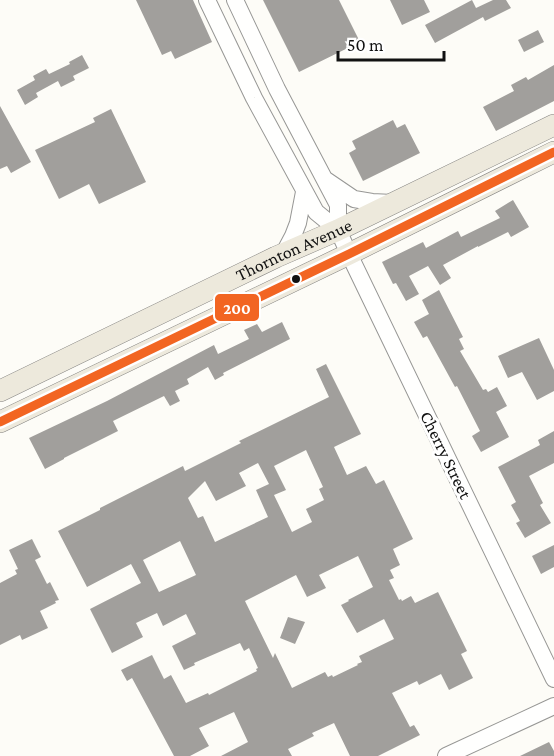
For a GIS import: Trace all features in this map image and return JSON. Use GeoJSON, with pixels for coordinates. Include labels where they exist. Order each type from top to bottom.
{"type":"FeatureCollection","features":[{"type":"Feature","properties":{"kind":"main road","name":"Thornton Avenue"},"geometry":{"type":"LineString","coordinates":[[0,391],[554,125]]}},
{"type":"Feature","properties":{"kind":"main road","name":"Thornton Avenue"},"geometry":{"type":"LineString","coordinates":[[0,422],[349,254],[554,152]]}},
{"type":"Feature","properties":{"kind":"street","name":"Cherry Street"},"geometry":{"type":"LineString","coordinates":[[207,0],[254,98],[304,192],[316,212],[338,230]]}},
{"type":"Feature","properties":{"kind":"street","name":"Cherry Street"},"geometry":{"type":"LineString","coordinates":[[235,0],[277,89],[338,205],[338,230],[554,679]]}},
{"type":"Feature","properties":{"kind":"street"},"geometry":{"type":"LineString","coordinates":[[230,48],[252,38]]}},
{"type":"Feature","properties":{"kind":"street"},"geometry":{"type":"LineString","coordinates":[[324,179],[354,199],[394,203]]}},
{"type":"Feature","properties":{"kind":"street"},"geometry":{"type":"LineString","coordinates":[[284,253],[296,229],[304,192]]}},
{"type":"Feature","properties":{"kind":"street"},"geometry":{"type":"LineString","coordinates":[[446,756],[554,706]]}},
{"type":"Feature","properties":{"kind":"building"},"geometry":{"type":"Polygon","coordinates":[[[136,0],[193,0],[212,42],[175,59],[171,51],[162,55],[136,0]]]}},
{"type":"Feature","properties":{"kind":"building"},"geometry":{"type":"Polygon","coordinates":[[[263,0],[339,0],[360,42],[299,72],[263,0]]]}},
{"type":"Feature","properties":{"kind":"building"},"geometry":{"type":"Polygon","coordinates":[[[390,0],[424,0],[430,12],[402,25],[390,0]]]}},
{"type":"Feature","properties":{"kind":"building"},"geometry":{"type":"Polygon","coordinates":[[[472,0],[476,8],[493,0],[506,0],[511,8],[485,21],[483,17],[435,43],[425,25],[472,0]]]}},
{"type":"Feature","properties":{"kind":"building"},"geometry":{"type":"Polygon","coordinates":[[[538,30],[544,42],[524,52],[518,40],[538,30]]]}},
{"type":"Feature","properties":{"kind":"building"},"geometry":{"type":"Polygon","coordinates":[[[82,55],[89,68],[73,76],[75,80],[61,87],[58,81],[36,93],[38,97],[25,105],[17,90],[35,80],[33,76],[46,69],[49,74],[70,64],[69,62],[82,55]]]}},
{"type":"Feature","properties":{"kind":"building"},"geometry":{"type":"Polygon","coordinates":[[[554,65],[554,101],[496,131],[483,107],[514,91],[511,85],[526,77],[528,80],[554,65]]]}},
{"type":"Feature","properties":{"kind":"building"},"geometry":{"type":"Polygon","coordinates":[[[0,106],[31,162],[11,173],[7,166],[0,169],[0,106]]]}},
{"type":"Feature","properties":{"kind":"building"},"geometry":{"type":"Polygon","coordinates":[[[111,109],[146,182],[99,204],[89,184],[59,199],[35,150],[95,122],[93,118],[111,109]]]}},
{"type":"Feature","properties":{"kind":"building"},"geometry":{"type":"Polygon","coordinates":[[[393,120],[397,128],[405,124],[420,153],[363,181],[349,153],[356,149],[352,141],[393,120]]]}},
{"type":"Feature","properties":{"kind":"building"},"geometry":{"type":"Polygon","coordinates":[[[513,200],[529,227],[511,237],[508,232],[443,265],[451,278],[440,285],[428,266],[409,276],[419,294],[406,301],[396,283],[393,284],[382,262],[423,242],[426,248],[458,231],[461,237],[500,218],[495,211],[513,200]]]}},
{"type":"Feature","properties":{"kind":"building"},"geometry":{"type":"Polygon","coordinates":[[[439,290],[463,337],[459,339],[464,349],[460,351],[483,390],[486,389],[488,392],[497,387],[507,406],[496,412],[509,437],[481,452],[472,436],[480,431],[457,386],[455,387],[427,336],[423,338],[414,322],[429,314],[422,300],[439,290]]]}},
{"type":"Feature","properties":{"kind":"building"},"geometry":{"type":"Polygon","coordinates":[[[282,322],[290,339],[223,373],[224,375],[215,380],[208,367],[187,379],[189,384],[175,391],[180,401],[170,406],[164,396],[113,421],[118,431],[45,469],[29,438],[107,401],[214,345],[218,354],[249,339],[244,330],[257,324],[262,332],[282,322]]]}},
{"type":"Feature","properties":{"kind":"building"},"geometry":{"type":"Polygon","coordinates":[[[539,338],[554,370],[554,391],[537,400],[522,372],[508,378],[498,356],[539,338]]]}},
{"type":"Feature","properties":{"kind":"building"},"geometry":{"type":"Polygon","coordinates":[[[326,364],[361,434],[334,447],[347,475],[366,466],[376,484],[384,480],[413,539],[393,549],[400,565],[390,570],[394,578],[389,580],[399,600],[402,601],[411,596],[415,603],[438,592],[467,651],[461,654],[473,678],[449,690],[441,674],[419,685],[417,681],[392,693],[410,727],[414,725],[420,735],[378,756],[350,756],[334,723],[312,733],[314,736],[288,749],[292,756],[221,756],[248,742],[234,712],[199,728],[209,746],[190,756],[174,756],[132,678],[127,681],[121,670],[152,655],[164,679],[171,675],[186,703],[208,693],[209,695],[257,671],[258,668],[249,648],[244,651],[240,643],[194,663],[195,665],[184,670],[172,646],[196,634],[186,614],[163,626],[157,613],[136,623],[143,637],[112,653],[90,609],[141,583],[131,564],[87,587],[58,531],[183,466],[185,471],[241,443],[239,441],[329,397],[316,369],[326,364]],[[306,450],[274,466],[286,490],[274,495],[292,532],[312,522],[306,509],[324,500],[319,489],[323,487],[306,450]],[[258,463],[239,473],[246,486],[216,501],[205,481],[188,498],[198,518],[203,516],[215,542],[268,517],[256,490],[269,484],[258,463]],[[180,541],[143,560],[159,592],[196,575],[180,541]],[[358,556],[319,575],[326,588],[307,597],[296,575],[245,601],[273,658],[275,653],[292,688],[325,672],[328,677],[332,675],[333,677],[358,665],[362,662],[359,656],[394,639],[384,619],[357,633],[341,605],[373,587],[358,556]]]}},
{"type":"Feature","properties":{"kind":"building"},"geometry":{"type":"Polygon","coordinates":[[[554,431],[554,463],[529,476],[543,503],[540,505],[551,523],[525,538],[516,523],[520,521],[511,505],[516,502],[498,467],[540,445],[538,440],[554,431]]]}},
{"type":"Feature","properties":{"kind":"building"},"geometry":{"type":"Polygon","coordinates":[[[32,539],[41,557],[35,560],[47,584],[50,582],[59,600],[40,611],[48,628],[22,640],[20,635],[0,645],[0,583],[17,574],[15,570],[18,569],[9,550],[32,539]]]}},
{"type":"Feature","properties":{"kind":"building"},"geometry":{"type":"Polygon","coordinates":[[[554,545],[554,567],[541,574],[532,556],[554,545]]]}},
{"type":"Feature","properties":{"kind":"building"},"geometry":{"type":"Polygon","coordinates":[[[288,617],[305,622],[295,644],[280,638],[288,617]]]}},
{"type":"Feature","properties":{"kind":"building"},"geometry":{"type":"Polygon","coordinates":[[[549,742],[554,756],[520,756],[549,742]]]}},
{"type":"Feature","properties":{"kind":"transit line","name":"200"},"geometry":{"type":"LineString","coordinates":[[0,422],[349,254],[554,152]]}}]}
